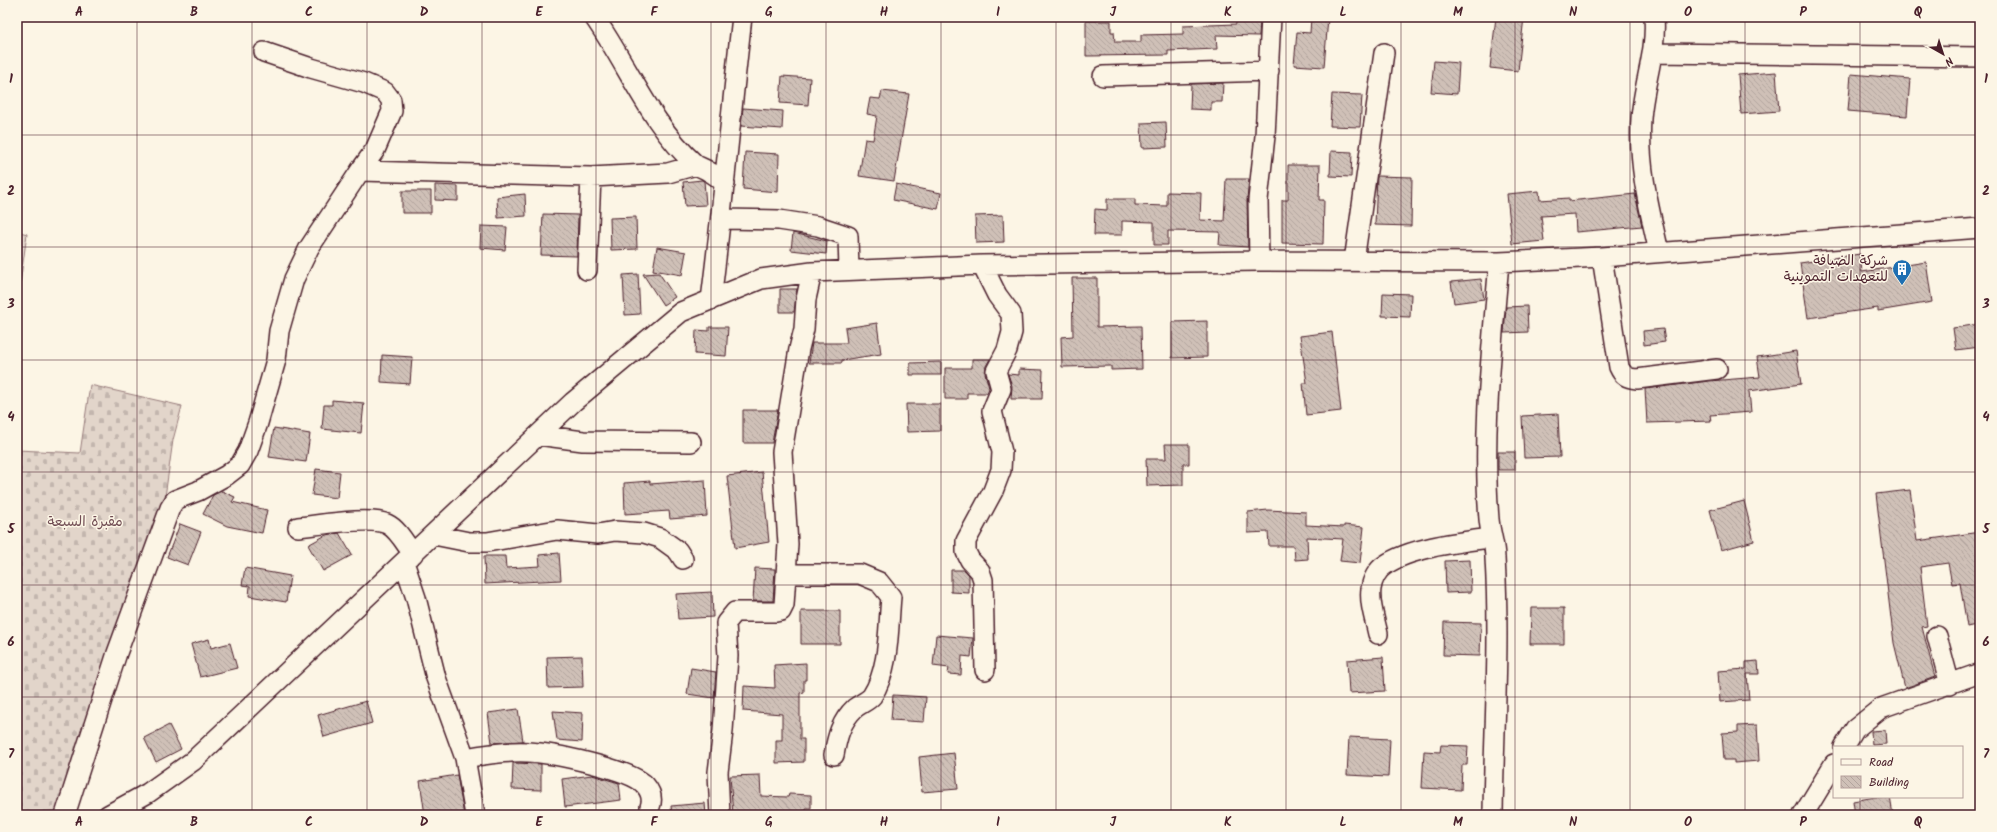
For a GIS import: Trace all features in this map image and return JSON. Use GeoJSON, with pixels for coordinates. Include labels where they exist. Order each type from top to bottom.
{"type":"FeatureCollection","features":[{"type":"Feature","properties":{"kind":"street"},"geometry":{"type":"LineString","coordinates":[[594,17],[624,63],[638,91],[670,136],[696,165],[708,170],[725,184]]}},
{"type":"Feature","properties":{"kind":"street"},"geometry":{"type":"LineString","coordinates":[[711,300],[725,184],[731,111],[742,17]]}},
{"type":"Feature","properties":{"kind":"street"},"geometry":{"type":"LineString","coordinates":[[1260,261],[1258,200],[1269,71],[1271,17]]}},
{"type":"Feature","properties":{"kind":"street"},"geometry":{"type":"LineString","coordinates":[[1654,17],[1653,53],[1641,119],[1643,180],[1659,252]]}},
{"type":"Feature","properties":{"kind":"street"},"geometry":{"type":"LineString","coordinates":[[65,815],[117,653],[170,508],[175,500],[212,485],[227,476],[240,465],[248,451],[258,423],[276,360],[279,332],[294,279],[309,248],[375,150],[392,111],[391,100],[385,92],[364,83],[311,68],[264,52]]}},
{"type":"Feature","properties":{"kind":"street"},"geometry":{"type":"LineString","coordinates":[[1354,261],[1384,53]]}},
{"type":"Feature","properties":{"kind":"street"},"geometry":{"type":"LineString","coordinates":[[1653,53],[1980,57]]}},
{"type":"Feature","properties":{"kind":"street"},"geometry":{"type":"LineString","coordinates":[[1103,76],[1269,71]]}},
{"type":"Feature","properties":{"kind":"street"},"geometry":{"type":"LineString","coordinates":[[360,171],[591,177],[668,173],[696,165]]}},
{"type":"Feature","properties":{"kind":"street"},"geometry":{"type":"LineString","coordinates":[[587,270],[591,177]]}},
{"type":"Feature","properties":{"kind":"street"},"geometry":{"type":"LineString","coordinates":[[721,219],[779,220],[818,226],[848,236],[849,270]]}},
{"type":"Feature","properties":{"kind":"street"},"geometry":{"type":"LineString","coordinates":[[108,815],[148,793],[193,761],[573,402],[681,312],[761,279],[812,272],[982,265],[1260,261],[1499,262],[1659,252],[1980,228]]}},
{"type":"Feature","properties":{"kind":"street"},"geometry":{"type":"LineString","coordinates":[[1602,256],[1619,367],[1622,374],[1629,378],[1637,379],[1717,369]]}},
{"type":"Feature","properties":{"kind":"street"},"geometry":{"type":"LineString","coordinates":[[1493,815],[1496,638],[1495,556],[1488,496],[1489,380],[1499,262]]}},
{"type":"Feature","properties":{"kind":"street"},"geometry":{"type":"LineString","coordinates":[[982,265],[997,295],[1011,314],[1012,332],[1007,350],[996,371],[1001,389],[992,411],[1002,452],[1001,470],[993,491],[966,540],[966,552],[970,560],[980,571],[983,580],[985,670]]}},
{"type":"Feature","properties":{"kind":"street"},"geometry":{"type":"LineString","coordinates":[[720,815],[718,772],[723,731],[728,656],[726,622],[735,612],[781,611],[784,605],[788,544],[782,452],[799,349],[804,329],[806,299],[812,272]]}},
{"type":"Feature","properties":{"kind":"street"},"geometry":{"type":"LineString","coordinates":[[538,435],[583,440],[691,442]]}},
{"type":"Feature","properties":{"kind":"street"},"geometry":{"type":"LineString","coordinates":[[298,527],[371,520],[388,524],[396,531],[408,558],[416,598],[436,678],[465,758],[475,815]]}},
{"type":"Feature","properties":{"kind":"street"},"geometry":{"type":"LineString","coordinates":[[434,534],[469,542],[487,542],[557,530],[598,534],[615,530],[644,533],[660,538],[678,550],[683,559]]}},
{"type":"Feature","properties":{"kind":"street"},"geometry":{"type":"LineString","coordinates":[[1378,634],[1371,598],[1371,588],[1376,574],[1384,565],[1426,549],[1448,543],[1492,538]]}},
{"type":"Feature","properties":{"kind":"street"},"geometry":{"type":"LineString","coordinates":[[787,574],[860,574],[879,582],[891,597],[884,670],[872,697],[855,708],[843,722],[837,735],[834,755]]}},
{"type":"Feature","properties":{"kind":"street"},"geometry":{"type":"LineString","coordinates":[[1937,636],[1950,684]]}},
{"type":"Feature","properties":{"kind":"street"},"geometry":{"type":"LineString","coordinates":[[1845,746],[1855,729],[1881,708],[1980,673]]}},
{"type":"Feature","properties":{"kind":"street"},"geometry":{"type":"LineString","coordinates":[[465,758],[514,752],[550,754],[570,758],[618,772],[645,784],[651,794],[652,801],[650,807]]}},
{"type":"Feature","properties":{"kind":"street"},"geometry":{"type":"LineString","coordinates":[[1803,814],[1833,766]]}},
{"type":"Feature","properties":{"kind":"green space"},"geometry":{"type":"Polygon","coordinates":[[[17,231],[27,234],[17,306],[17,231]]]}},
{"type":"Feature","properties":{"kind":"green space","name":"مقبرة السبعة"},"geometry":{"type":"Polygon","coordinates":[[[90,385],[182,406],[173,440],[164,504],[59,810],[17,814],[17,450],[80,453],[90,385]]]}},
{"type":"Feature","properties":{"kind":"building"},"geometry":{"type":"Polygon","coordinates":[[[1311,17],[1328,18],[1324,67],[1294,65],[1297,32],[1310,33],[1311,17]]]}},
{"type":"Feature","properties":{"kind":"building"},"geometry":{"type":"Polygon","coordinates":[[[1496,17],[1524,17],[1518,71],[1490,68],[1496,17]]]}},
{"type":"Feature","properties":{"kind":"building"},"geometry":{"type":"Polygon","coordinates":[[[1086,21],[1111,21],[1111,32],[1114,32],[1115,42],[1141,42],[1141,35],[1183,34],[1183,26],[1236,24],[1236,21],[1260,21],[1259,36],[1216,35],[1217,49],[1168,51],[1168,55],[1086,56],[1086,21]]]}},
{"type":"Feature","properties":{"kind":"building"},"geometry":{"type":"Polygon","coordinates":[[[1434,61],[1459,63],[1457,94],[1431,92],[1434,61]]]}},
{"type":"Feature","properties":{"kind":"building"},"geometry":{"type":"Polygon","coordinates":[[[1776,72],[1779,111],[1741,114],[1738,75],[1776,72]]]}},
{"type":"Feature","properties":{"kind":"building"},"geometry":{"type":"Polygon","coordinates":[[[1851,74],[1910,79],[1907,116],[1848,111],[1851,74]]]}},
{"type":"Feature","properties":{"kind":"building"},"geometry":{"type":"Polygon","coordinates":[[[782,76],[810,78],[808,105],[780,103],[782,76]]]}},
{"type":"Feature","properties":{"kind":"building"},"geometry":{"type":"Polygon","coordinates":[[[1223,83],[1222,102],[1211,102],[1211,110],[1190,109],[1191,84],[1223,83]]]}},
{"type":"Feature","properties":{"kind":"building"},"geometry":{"type":"Polygon","coordinates":[[[882,91],[909,94],[894,181],[859,176],[865,139],[873,140],[877,116],[867,114],[870,98],[880,99],[882,91]]]}},
{"type":"Feature","properties":{"kind":"building"},"geometry":{"type":"Polygon","coordinates":[[[1332,94],[1362,95],[1360,127],[1330,126],[1332,94]]]}},
{"type":"Feature","properties":{"kind":"building"},"geometry":{"type":"Polygon","coordinates":[[[743,108],[783,111],[782,129],[741,126],[743,108]]]}},
{"type":"Feature","properties":{"kind":"building"},"geometry":{"type":"Polygon","coordinates":[[[1166,122],[1167,147],[1142,148],[1141,123],[1166,122]]]}},
{"type":"Feature","properties":{"kind":"building"},"geometry":{"type":"Polygon","coordinates":[[[1331,151],[1352,152],[1351,177],[1330,176],[1331,151]]]}},
{"type":"Feature","properties":{"kind":"building"},"geometry":{"type":"Polygon","coordinates":[[[745,152],[779,154],[778,192],[743,189],[745,152]]]}},
{"type":"Feature","properties":{"kind":"building"},"geometry":{"type":"Polygon","coordinates":[[[1288,165],[1320,165],[1319,200],[1324,200],[1323,244],[1282,243],[1282,200],[1288,200],[1288,165]]]}},
{"type":"Feature","properties":{"kind":"building"},"geometry":{"type":"Polygon","coordinates":[[[1377,176],[1412,177],[1411,226],[1375,225],[1377,176]]]}},
{"type":"Feature","properties":{"kind":"building"},"geometry":{"type":"Polygon","coordinates":[[[1226,179],[1249,179],[1247,200],[1248,247],[1219,245],[1220,232],[1168,231],[1168,245],[1154,245],[1154,222],[1122,221],[1122,235],[1094,235],[1095,209],[1107,210],[1107,199],[1135,199],[1135,205],[1167,206],[1167,192],[1201,193],[1200,220],[1224,221],[1226,179]]]}},
{"type":"Feature","properties":{"kind":"building"},"geometry":{"type":"Polygon","coordinates":[[[704,181],[706,205],[685,206],[683,182],[704,181]]]}},
{"type":"Feature","properties":{"kind":"building"},"geometry":{"type":"Polygon","coordinates":[[[896,184],[941,193],[938,209],[893,200],[896,184]]]}},
{"type":"Feature","properties":{"kind":"building"},"geometry":{"type":"Polygon","coordinates":[[[435,185],[458,186],[458,201],[435,200],[435,185]]]}},
{"type":"Feature","properties":{"kind":"building"},"geometry":{"type":"Polygon","coordinates":[[[402,191],[431,191],[431,213],[402,213],[402,191]]]}},
{"type":"Feature","properties":{"kind":"building"},"geometry":{"type":"Polygon","coordinates":[[[1539,191],[1540,200],[1569,198],[1569,201],[1635,194],[1642,226],[1576,232],[1575,214],[1541,216],[1544,241],[1512,244],[1507,194],[1539,191]]]}},
{"type":"Feature","properties":{"kind":"building"},"geometry":{"type":"Polygon","coordinates":[[[525,194],[526,216],[498,218],[497,197],[525,194]]]}},
{"type":"Feature","properties":{"kind":"building"},"geometry":{"type":"Polygon","coordinates":[[[543,214],[578,215],[577,256],[541,255],[543,214]]]}},
{"type":"Feature","properties":{"kind":"building"},"geometry":{"type":"Polygon","coordinates":[[[1003,215],[1004,242],[976,243],[975,216],[1003,215]]]}},
{"type":"Feature","properties":{"kind":"building"},"geometry":{"type":"Polygon","coordinates":[[[636,217],[637,249],[611,250],[610,218],[636,217]]]}},
{"type":"Feature","properties":{"kind":"building"},"geometry":{"type":"Polygon","coordinates":[[[481,226],[507,227],[505,250],[480,248],[481,226]]]}},
{"type":"Feature","properties":{"kind":"building"},"geometry":{"type":"Polygon","coordinates":[[[793,233],[827,241],[826,254],[791,250],[793,233]]]}},
{"type":"Feature","properties":{"kind":"building"},"geometry":{"type":"Polygon","coordinates":[[[657,247],[686,252],[682,275],[653,270],[657,247]]]}},
{"type":"Feature","properties":{"kind":"building"},"geometry":{"type":"Polygon","coordinates":[[[1860,254],[1862,272],[1926,262],[1932,302],[1878,311],[1878,308],[1808,318],[1800,263],[1860,254]]]}},
{"type":"Feature","properties":{"kind":"building"},"geometry":{"type":"Polygon","coordinates":[[[659,273],[675,297],[663,305],[643,274],[659,273]]]}},
{"type":"Feature","properties":{"kind":"building"},"geometry":{"type":"Polygon","coordinates":[[[638,274],[640,314],[625,315],[623,275],[638,274]]]}},
{"type":"Feature","properties":{"kind":"building"},"geometry":{"type":"Polygon","coordinates":[[[1072,278],[1097,278],[1097,327],[1141,326],[1142,369],[1111,370],[1111,366],[1062,367],[1061,337],[1073,336],[1072,278]]]}},
{"type":"Feature","properties":{"kind":"building"},"geometry":{"type":"Polygon","coordinates":[[[1481,279],[1484,299],[1454,303],[1451,282],[1481,279]]]}},
{"type":"Feature","properties":{"kind":"building"},"geometry":{"type":"Polygon","coordinates":[[[780,289],[797,289],[794,312],[780,312],[780,289]]]}},
{"type":"Feature","properties":{"kind":"building"},"geometry":{"type":"Polygon","coordinates":[[[1383,293],[1411,294],[1410,317],[1382,316],[1383,293]]]}},
{"type":"Feature","properties":{"kind":"building"},"geometry":{"type":"Polygon","coordinates":[[[1527,306],[1528,332],[1504,333],[1506,307],[1527,306]]]}},
{"type":"Feature","properties":{"kind":"building"},"geometry":{"type":"Polygon","coordinates":[[[1207,321],[1207,357],[1172,358],[1172,322],[1207,321]]]}},
{"type":"Feature","properties":{"kind":"building"},"geometry":{"type":"Polygon","coordinates":[[[877,323],[881,354],[842,360],[842,363],[809,363],[812,343],[847,343],[845,328],[877,323]]]}},
{"type":"Feature","properties":{"kind":"building"},"geometry":{"type":"Polygon","coordinates":[[[1980,324],[1980,347],[1956,350],[1953,328],[1980,324]]]}},
{"type":"Feature","properties":{"kind":"building"},"geometry":{"type":"Polygon","coordinates":[[[709,327],[728,327],[726,356],[695,354],[696,330],[709,331],[709,327]]]}},
{"type":"Feature","properties":{"kind":"building"},"geometry":{"type":"Polygon","coordinates":[[[1663,329],[1665,342],[1644,345],[1643,331],[1663,329]]]}},
{"type":"Feature","properties":{"kind":"building"},"geometry":{"type":"Polygon","coordinates":[[[1332,332],[1341,411],[1306,415],[1303,383],[1307,383],[1300,336],[1332,332]]]}},
{"type":"Feature","properties":{"kind":"building"},"geometry":{"type":"Polygon","coordinates":[[[1796,351],[1801,384],[1749,391],[1751,412],[1710,415],[1711,421],[1647,423],[1645,389],[1709,381],[1760,377],[1757,357],[1796,351]]]}},
{"type":"Feature","properties":{"kind":"building"},"geometry":{"type":"Polygon","coordinates":[[[382,355],[412,357],[410,384],[381,382],[382,355]]]}},
{"type":"Feature","properties":{"kind":"building"},"geometry":{"type":"Polygon","coordinates":[[[972,359],[990,359],[986,366],[985,373],[989,388],[987,393],[967,393],[967,399],[945,399],[945,368],[972,368],[972,359]]]}},
{"type":"Feature","properties":{"kind":"building"},"geometry":{"type":"Polygon","coordinates":[[[941,362],[941,375],[910,375],[910,363],[941,362]]]}},
{"type":"Feature","properties":{"kind":"building"},"geometry":{"type":"Polygon","coordinates":[[[1019,369],[1043,370],[1042,399],[1011,399],[1012,386],[1008,374],[1019,375],[1019,369]]]}},
{"type":"Feature","properties":{"kind":"building"},"geometry":{"type":"Polygon","coordinates":[[[332,400],[364,403],[361,433],[322,429],[324,405],[332,405],[332,400]]]}},
{"type":"Feature","properties":{"kind":"building"},"geometry":{"type":"Polygon","coordinates":[[[906,404],[940,404],[940,431],[907,432],[906,404]]]}},
{"type":"Feature","properties":{"kind":"building"},"geometry":{"type":"Polygon","coordinates":[[[743,410],[778,410],[772,443],[743,443],[743,410]]]}},
{"type":"Feature","properties":{"kind":"building"},"geometry":{"type":"Polygon","coordinates":[[[1558,414],[1560,457],[1524,458],[1522,416],[1558,414]]]}},
{"type":"Feature","properties":{"kind":"building"},"geometry":{"type":"Polygon","coordinates":[[[274,428],[310,434],[306,462],[269,457],[274,428]]]}},
{"type":"Feature","properties":{"kind":"building"},"geometry":{"type":"Polygon","coordinates":[[[1165,444],[1189,444],[1189,464],[1183,464],[1183,485],[1147,486],[1146,459],[1166,459],[1165,444]]]}},
{"type":"Feature","properties":{"kind":"building"},"geometry":{"type":"Polygon","coordinates":[[[1498,452],[1515,452],[1515,470],[1498,470],[1498,452]]]}},
{"type":"Feature","properties":{"kind":"building"},"geometry":{"type":"Polygon","coordinates":[[[316,469],[340,472],[337,498],[312,495],[316,469]]]}},
{"type":"Feature","properties":{"kind":"building"},"geometry":{"type":"Polygon","coordinates":[[[762,472],[769,542],[735,548],[727,476],[762,472]]]}},
{"type":"Feature","properties":{"kind":"building"},"geometry":{"type":"Polygon","coordinates":[[[705,480],[707,516],[670,519],[669,511],[625,514],[624,483],[650,481],[650,484],[705,480]]]}},
{"type":"Feature","properties":{"kind":"building"},"geometry":{"type":"Polygon","coordinates":[[[1910,490],[1917,541],[1980,532],[1980,580],[1977,580],[1980,600],[1980,624],[1967,627],[1960,583],[1952,584],[1948,563],[1920,567],[1927,626],[1922,627],[1935,677],[1905,688],[1894,643],[1876,494],[1910,490]]]}},
{"type":"Feature","properties":{"kind":"building"},"geometry":{"type":"Polygon","coordinates":[[[222,491],[235,497],[232,502],[267,510],[262,533],[227,526],[203,514],[213,495],[222,491]]]}},
{"type":"Feature","properties":{"kind":"building"},"geometry":{"type":"Polygon","coordinates":[[[1744,501],[1754,541],[1721,550],[1710,510],[1744,501]]]}},
{"type":"Feature","properties":{"kind":"building"},"geometry":{"type":"Polygon","coordinates":[[[1268,510],[1306,512],[1306,525],[1344,527],[1344,525],[1364,527],[1360,563],[1340,561],[1343,539],[1307,537],[1308,559],[1295,560],[1294,546],[1269,546],[1268,532],[1248,533],[1248,512],[1268,510]]]}},
{"type":"Feature","properties":{"kind":"building"},"geometry":{"type":"Polygon","coordinates":[[[180,524],[201,532],[188,565],[167,557],[180,524]]]}},
{"type":"Feature","properties":{"kind":"building"},"geometry":{"type":"Polygon","coordinates":[[[339,533],[352,555],[323,571],[308,545],[326,535],[339,533]]]}},
{"type":"Feature","properties":{"kind":"building"},"geometry":{"type":"Polygon","coordinates":[[[559,553],[561,580],[485,584],[484,556],[505,556],[506,568],[540,566],[539,555],[559,553]]]}},
{"type":"Feature","properties":{"kind":"building"},"geometry":{"type":"Polygon","coordinates":[[[1470,560],[1471,592],[1446,593],[1445,561],[1470,560]]]}},
{"type":"Feature","properties":{"kind":"building"},"geometry":{"type":"Polygon","coordinates":[[[245,568],[290,576],[286,602],[249,596],[250,586],[242,585],[245,568]]]}},
{"type":"Feature","properties":{"kind":"building"},"geometry":{"type":"Polygon","coordinates":[[[755,568],[775,569],[773,601],[753,601],[755,568]]]}},
{"type":"Feature","properties":{"kind":"building"},"geometry":{"type":"Polygon","coordinates":[[[951,570],[965,570],[969,575],[969,593],[951,592],[951,570]]]}},
{"type":"Feature","properties":{"kind":"building"},"geometry":{"type":"Polygon","coordinates":[[[712,592],[713,617],[678,619],[676,594],[712,592]]]}},
{"type":"Feature","properties":{"kind":"building"},"geometry":{"type":"Polygon","coordinates":[[[1531,608],[1564,608],[1564,644],[1530,644],[1531,608]]]}},
{"type":"Feature","properties":{"kind":"building"},"geometry":{"type":"Polygon","coordinates":[[[801,611],[840,611],[840,644],[801,644],[801,611]]]}},
{"type":"Feature","properties":{"kind":"building"},"geometry":{"type":"Polygon","coordinates":[[[1444,622],[1481,623],[1480,656],[1443,655],[1444,622]]]}},
{"type":"Feature","properties":{"kind":"building"},"geometry":{"type":"Polygon","coordinates":[[[936,635],[973,638],[971,657],[962,656],[961,675],[948,674],[949,668],[933,666],[936,635]]]}},
{"type":"Feature","properties":{"kind":"building"},"geometry":{"type":"Polygon","coordinates":[[[209,639],[211,648],[230,643],[237,668],[200,677],[191,644],[209,639]]]}},
{"type":"Feature","properties":{"kind":"building"},"geometry":{"type":"Polygon","coordinates":[[[582,656],[583,687],[548,688],[547,657],[582,656]]]}},
{"type":"Feature","properties":{"kind":"building"},"geometry":{"type":"Polygon","coordinates":[[[1383,657],[1385,691],[1349,693],[1347,660],[1383,657]]]}},
{"type":"Feature","properties":{"kind":"building"},"geometry":{"type":"Polygon","coordinates":[[[1758,661],[1759,674],[1747,674],[1749,700],[1720,702],[1718,671],[1746,669],[1746,662],[1758,661]]]}},
{"type":"Feature","properties":{"kind":"building"},"geometry":{"type":"Polygon","coordinates":[[[806,663],[804,692],[800,693],[800,739],[804,739],[804,762],[776,763],[776,740],[782,740],[782,714],[743,711],[744,686],[775,688],[774,665],[806,663]]]}},
{"type":"Feature","properties":{"kind":"building"},"geometry":{"type":"Polygon","coordinates":[[[691,668],[716,672],[714,698],[687,694],[691,668]]]}},
{"type":"Feature","properties":{"kind":"building"},"geometry":{"type":"Polygon","coordinates":[[[893,695],[926,697],[924,722],[891,720],[893,695]]]}},
{"type":"Feature","properties":{"kind":"building"},"geometry":{"type":"Polygon","coordinates":[[[366,701],[372,723],[324,737],[318,715],[366,701]]]}},
{"type":"Feature","properties":{"kind":"building"},"geometry":{"type":"Polygon","coordinates":[[[518,709],[523,741],[492,743],[488,713],[518,709]]]}},
{"type":"Feature","properties":{"kind":"building"},"geometry":{"type":"Polygon","coordinates":[[[553,711],[583,713],[582,742],[557,740],[553,711]]]}},
{"type":"Feature","properties":{"kind":"building"},"geometry":{"type":"Polygon","coordinates":[[[169,725],[181,749],[156,762],[144,738],[169,725]]]}},
{"type":"Feature","properties":{"kind":"building"},"geometry":{"type":"Polygon","coordinates":[[[1757,725],[1759,761],[1734,763],[1734,760],[1724,760],[1722,733],[1738,732],[1738,726],[1757,725]]]}},
{"type":"Feature","properties":{"kind":"building"},"geometry":{"type":"Polygon","coordinates":[[[1885,730],[1886,744],[1872,745],[1871,731],[1885,730]]]}},
{"type":"Feature","properties":{"kind":"building"},"geometry":{"type":"Polygon","coordinates":[[[1349,737],[1390,739],[1388,777],[1347,775],[1349,737]]]}},
{"type":"Feature","properties":{"kind":"building"},"geometry":{"type":"Polygon","coordinates":[[[1441,745],[1468,746],[1467,765],[1462,765],[1461,790],[1422,788],[1424,751],[1440,752],[1441,745]]]}},
{"type":"Feature","properties":{"kind":"building"},"geometry":{"type":"Polygon","coordinates":[[[954,753],[958,789],[922,792],[919,757],[954,753]]]}},
{"type":"Feature","properties":{"kind":"building"},"geometry":{"type":"Polygon","coordinates":[[[513,763],[541,764],[541,790],[512,789],[513,763]]]}},
{"type":"Feature","properties":{"kind":"building"},"geometry":{"type":"Polygon","coordinates":[[[457,775],[464,815],[425,815],[420,781],[457,775]]]}},
{"type":"Feature","properties":{"kind":"building"},"geometry":{"type":"Polygon","coordinates":[[[592,775],[619,783],[621,800],[565,807],[562,779],[592,775]]]}},
{"type":"Feature","properties":{"kind":"building"},"geometry":{"type":"Polygon","coordinates":[[[760,775],[761,796],[788,797],[789,794],[811,795],[811,808],[806,808],[806,815],[733,815],[730,776],[760,775]]]}},
{"type":"Feature","properties":{"kind":"building"},"geometry":{"type":"Polygon","coordinates":[[[1870,798],[1890,798],[1893,815],[1855,815],[1853,801],[1870,798]]]}},
{"type":"Feature","properties":{"kind":"building"},"geometry":{"type":"Polygon","coordinates":[[[705,803],[706,815],[672,815],[671,806],[705,803]]]}},
{"type":"Feature","properties":{"kind":"place","name":"شركة الضيافة للتعهدات التموينية"},"geometry":{"type":"Point","coordinates":[1902,286]}}]}
